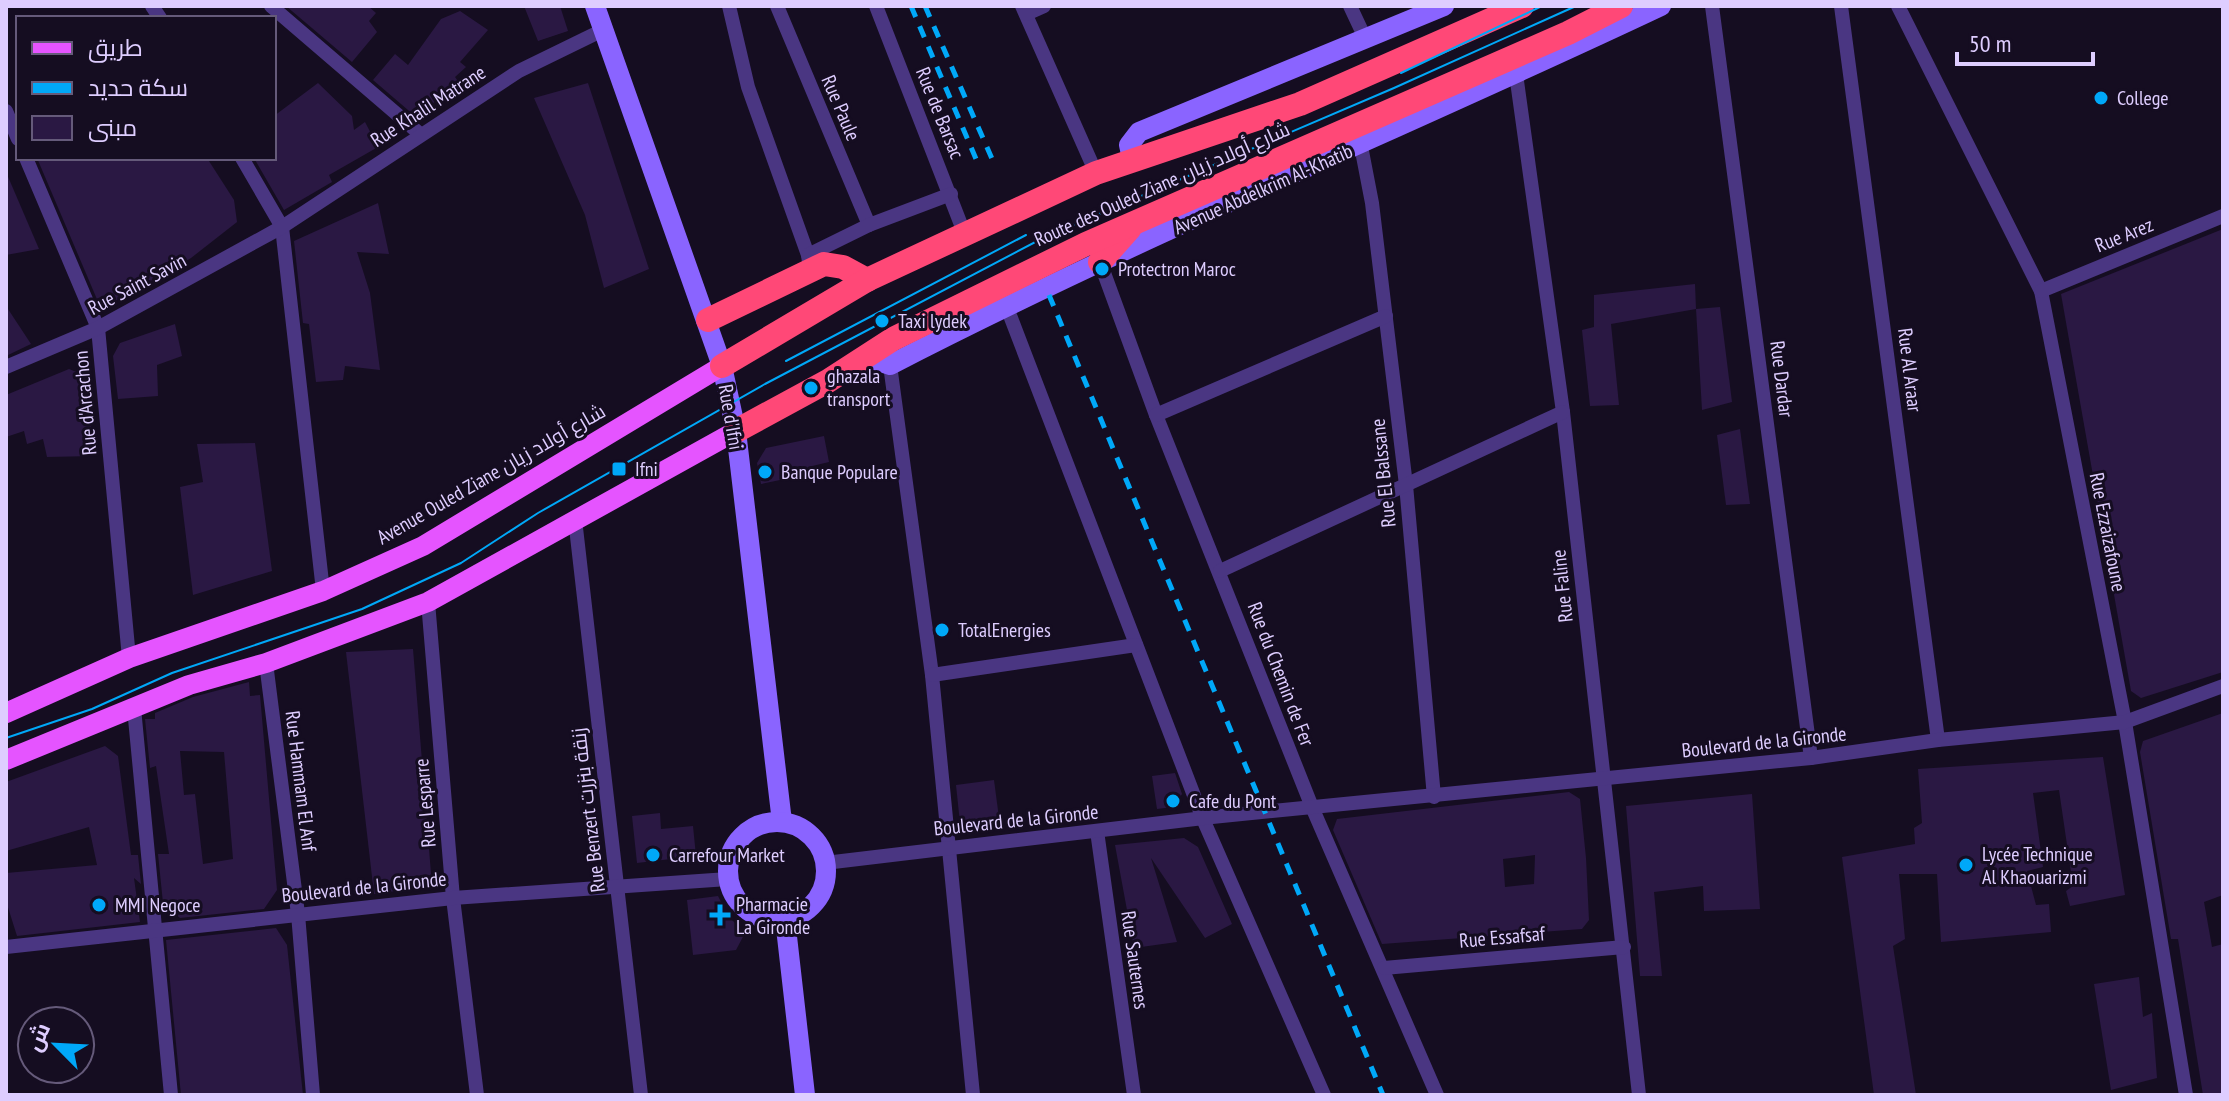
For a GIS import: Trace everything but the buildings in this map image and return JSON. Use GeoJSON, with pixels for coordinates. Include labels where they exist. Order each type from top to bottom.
{"type":"FeatureCollection","features":[{"type":"Feature","properties":{"kind":"highway","name":"Route des Ouled Ziane شارع أولاد زيان"},"geometry":{"type":"LineString","coordinates":[[805,315],[867,280],[1096,173],[1300,104],[1522,6]]}},
{"type":"Feature","properties":{"kind":"highway","name":"Route des Ouled Ziane شارع أولاد زيان"},"geometry":{"type":"LineString","coordinates":[[736,431],[917,326],[1137,220],[1568,33],[1621,6]]}},
{"type":"Feature","properties":{"kind":"highway"},"geometry":{"type":"LineString","coordinates":[[1568,33],[1597,36]]}},
{"type":"Feature","properties":{"kind":"highway"},"geometry":{"type":"LineString","coordinates":[[1100,262],[1137,220]]}},
{"type":"Feature","properties":{"kind":"highway"},"geometry":{"type":"LineString","coordinates":[[708,320],[809,262],[832,263],[867,280]]}},
{"type":"Feature","properties":{"kind":"highway","name":"Avenue Ouled Ziane شارع أولاد زيان"},"geometry":{"type":"LineString","coordinates":[[722,366],[805,315]]}},
{"type":"Feature","properties":{"kind":"main road","name":"Avenue Ouled Ziane شارع أولاد زيان"},"geometry":{"type":"LineString","coordinates":[[6,713],[129,658],[323,591],[423,546],[722,366]]}},
{"type":"Feature","properties":{"kind":"main road"},"geometry":{"type":"LineString","coordinates":[[6,760],[189,685],[266,663],[428,602],[503,564],[575,519],[736,431]]}},
{"type":"Feature","properties":{"kind":"street"},"geometry":{"type":"LineString","coordinates":[[271,6],[420,134]]}},
{"type":"Feature","properties":{"kind":"street","name":"Rue d'Ifni"},"geometry":{"type":"LineString","coordinates":[[595,6],[722,366],[736,431],[782,822]]}},
{"type":"Feature","properties":{"kind":"street"},"geometry":{"type":"LineString","coordinates":[[729,6],[748,87],[809,262],[869,225],[951,194]]}},
{"type":"Feature","properties":{"kind":"street","name":"Rue Paule"},"geometry":{"type":"LineString","coordinates":[[777,6],[869,225]]}},
{"type":"Feature","properties":{"kind":"street","name":"Rue de Barsac"},"geometry":{"type":"LineString","coordinates":[[876,6],[965,235]]}},
{"type":"Feature","properties":{"kind":"street"},"geometry":{"type":"LineString","coordinates":[[1044,6],[1024,10],[1096,173]]}},
{"type":"Feature","properties":{"kind":"street"},"geometry":{"type":"LineString","coordinates":[[1350,6],[1366,40]]}},
{"type":"Feature","properties":{"kind":"street"},"geometry":{"type":"LineString","coordinates":[[1132,159],[1129,145],[1139,132],[1444,6]]}},
{"type":"Feature","properties":{"kind":"street","name":"Avenue Abdelkrim Al-Khatib"},"geometry":{"type":"LineString","coordinates":[[890,365],[1006,305],[1361,146],[1661,6]]}},
{"type":"Feature","properties":{"kind":"street","name":"Rue Dardar"},"geometry":{"type":"LineString","coordinates":[[1712,6],[1811,758]]}},
{"type":"Feature","properties":{"kind":"street","name":"Rue Al Araar"},"geometry":{"type":"LineString","coordinates":[[1841,6],[1938,740]]}},
{"type":"Feature","properties":{"kind":"street","name":"Rue Ezzaizafoune"},"geometry":{"type":"LineString","coordinates":[[1898,6],[2041,291],[2125,722],[2186,1095]]}},
{"type":"Feature","properties":{"kind":"street","name":"Rue Khalil Matrane"},"geometry":{"type":"LineString","coordinates":[[282,227],[519,71],[603,30]]}},
{"type":"Feature","properties":{"kind":"street","name":"Rue Faline"},"geometry":{"type":"LineString","coordinates":[[1516,74],[1563,412],[1639,1095]]}},
{"type":"Feature","properties":{"kind":"street"},"geometry":{"type":"LineString","coordinates":[[6,111],[16,134]]}},
{"type":"Feature","properties":{"kind":"street","name":"Rue El Balssane"},"geometry":{"type":"LineString","coordinates":[[1361,146],[1372,203],[1406,485],[1434,797]]}},
{"type":"Feature","properties":{"kind":"street","name":"Rue d'Arcachon"},"geometry":{"type":"LineString","coordinates":[[27,160],[98,328],[129,658]]}},
{"type":"Feature","properties":{"kind":"street"},"geometry":{"type":"LineString","coordinates":[[243,160],[282,227],[323,591]]}},
{"type":"Feature","properties":{"kind":"street","name":"Rue Arez"},"geometry":{"type":"LineString","coordinates":[[2041,291],[2223,216]]}},
{"type":"Feature","properties":{"kind":"street","name":"Rue Saint Savin"},"geometry":{"type":"LineString","coordinates":[[6,367],[98,328],[282,227]]}},
{"type":"Feature","properties":{"kind":"street","name":"Rue du Chemin de Fer"},"geometry":{"type":"LineString","coordinates":[[1100,262],[1156,415],[1220,571],[1307,807],[1384,968],[1437,1095]]}},
{"type":"Feature","properties":{"kind":"street"},"geometry":{"type":"LineString","coordinates":[[1006,305],[1136,645],[1324,1095]]}},
{"type":"Feature","properties":{"kind":"street"},"geometry":{"type":"LineString","coordinates":[[1156,415],[1386,316]]}},
{"type":"Feature","properties":{"kind":"street"},"geometry":{"type":"LineString","coordinates":[[865,357],[890,365],[932,675],[973,1095]]}},
{"type":"Feature","properties":{"kind":"street"},"geometry":{"type":"LineString","coordinates":[[1220,571],[1563,412]]}},
{"type":"Feature","properties":{"kind":"street","name":"Rue Benzert زنقة بنزرت"},"geometry":{"type":"LineString","coordinates":[[575,519],[641,1095]]}},
{"type":"Feature","properties":{"kind":"street","name":"Rue Lesparre"},"geometry":{"type":"LineString","coordinates":[[428,602],[453,898],[477,1095]]}},
{"type":"Feature","properties":{"kind":"street"},"geometry":{"type":"LineString","coordinates":[[932,675],[1136,645]]}},
{"type":"Feature","properties":{"kind":"street","name":"Rue Hammam El Anf"},"geometry":{"type":"LineString","coordinates":[[266,663],[298,914],[313,1095]]}},
{"type":"Feature","properties":{"kind":"street","name":"Boulevard de la Gironde"},"geometry":{"type":"LineString","coordinates":[[825,863],[1307,807],[1811,758],[1938,740],[2125,722],[2223,686]]}},
{"type":"Feature","properties":{"kind":"street"},"geometry":{"type":"LineString","coordinates":[[134,708],[171,1095]]}},
{"type":"Feature","properties":{"kind":"street"},"geometry":{"type":"LineString","coordinates":[[782,822],[810,835],[825,863],[825,876],[817,899],[808,909],[785,919],[759,917],[748,911],[739,903],[728,879],[731,854],[737,843],[757,826],[782,822]]}},
{"type":"Feature","properties":{"kind":"street","name":"Rue Sauternes"},"geometry":{"type":"LineString","coordinates":[[1097,831],[1134,1095]]}},
{"type":"Feature","properties":{"kind":"street","name":"Boulevard de la Gironde"},"geometry":{"type":"LineString","coordinates":[[6,947],[453,898],[728,879]]}},
{"type":"Feature","properties":{"kind":"street"},"geometry":{"type":"LineString","coordinates":[[785,919],[805,1095]]}},
{"type":"Feature","properties":{"kind":"street","name":"Rue Essafsaf"},"geometry":{"type":"LineString","coordinates":[[1384,968],[1624,947]]}},
{"type":"Feature","properties":{"kind":"tram line"},"geometry":{"type":"LineString","coordinates":[[1401,73],[1542,6]]}},
{"type":"Feature","properties":{"kind":"tram line"},"geometry":{"type":"LineString","coordinates":[[6,738],[92,709],[172,673],[362,609],[461,563],[538,513],[765,384],[1043,238],[1394,88],[1576,6]]}},
{"type":"Feature","properties":{"kind":"tram line"},"geometry":{"type":"LineString","coordinates":[[786,361],[1026,235]]}},
{"type":"Feature","properties":{"kind":"railway"},"geometry":{"type":"LineString","coordinates":[[911,6],[979,166]]}},
{"type":"Feature","properties":{"kind":"railway"},"geometry":{"type":"LineString","coordinates":[[925,6],[993,161]]}},
{"type":"Feature","properties":{"kind":"railway"},"geometry":{"type":"LineString","coordinates":[[1049,295],[1383,1095]]}},
{"type":"Feature","properties":{"kind":"place","name":"College"},"geometry":{"type":"Point","coordinates":[2101,98]}},
{"type":"Feature","properties":{"kind":"place","name":"Protectron Maroc"},"geometry":{"type":"Point","coordinates":[1102,269]}},
{"type":"Feature","properties":{"kind":"place","name":"Taxi lydek"},"geometry":{"type":"Point","coordinates":[882,321]}},
{"type":"Feature","properties":{"kind":"place","name":"ghazala transport"},"geometry":{"type":"Point","coordinates":[811,388]}},
{"type":"Feature","properties":{"kind":"place","name":"Ifni"},"geometry":{"type":"Point","coordinates":[619,469]}},
{"type":"Feature","properties":{"kind":"place","name":"Banque Populare"},"geometry":{"type":"Point","coordinates":[765,472]}},
{"type":"Feature","properties":{"kind":"place","name":"TotalEnergies"},"geometry":{"type":"Point","coordinates":[942,630]}},
{"type":"Feature","properties":{"kind":"place","name":"Cafe du Pont"},"geometry":{"type":"Point","coordinates":[1173,801]}},
{"type":"Feature","properties":{"kind":"place","name":"Carrefour Market"},"geometry":{"type":"Point","coordinates":[653,855]}},
{"type":"Feature","properties":{"kind":"place","name":"Lycée Technique Al Khaouarizmi"},"geometry":{"type":"Point","coordinates":[1966,865]}},
{"type":"Feature","properties":{"kind":"place","name":"MMI Negoce"},"geometry":{"type":"Point","coordinates":[99,905]}},
{"type":"Feature","properties":{"kind":"place","name":"Pharmacie La Gironde"},"geometry":{"type":"Point","coordinates":[720,915]}}]}
